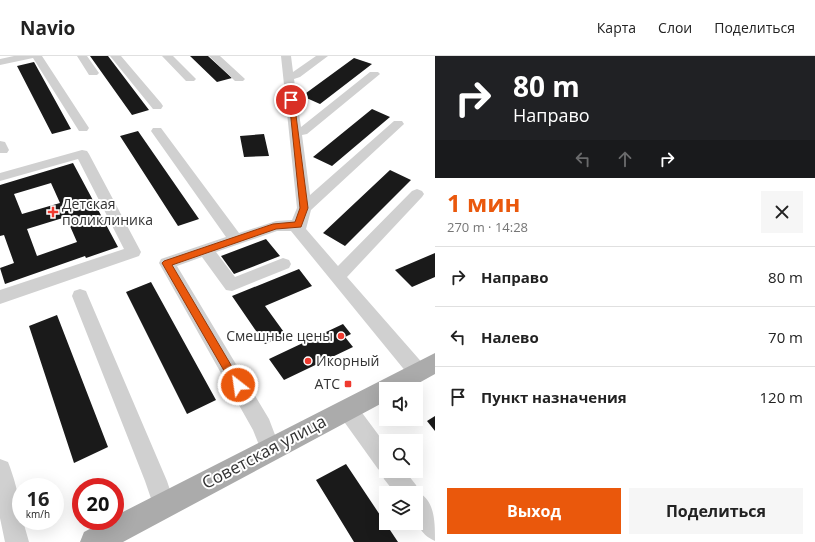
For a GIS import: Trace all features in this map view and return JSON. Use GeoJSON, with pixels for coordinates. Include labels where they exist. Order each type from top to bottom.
{"type":"FeatureCollection","features":[{"type":"Feature","properties":{"kind":"main road","name":"Советская улица"},"geometry":{"type":"LineString","coordinates":[[94,542],[426,367]]}},
{"type":"Feature","properties":{"kind":"lane"},"geometry":{"type":"LineString","coordinates":[[2,60],[29,56]]}},
{"type":"Feature","properties":{"kind":"lane"},"geometry":{"type":"LineString","coordinates":[[37,56],[83,128]]}},
{"type":"Feature","properties":{"kind":"lane"},"geometry":{"type":"LineString","coordinates":[[82,56],[93,73]]}},
{"type":"Feature","properties":{"kind":"lane"},"geometry":{"type":"LineString","coordinates":[[115,56],[157,106]]}},
{"type":"Feature","properties":{"kind":"lane"},"geometry":{"type":"LineString","coordinates":[[167,56],[190,79]]}},
{"type":"Feature","properties":{"kind":"lane"},"geometry":{"type":"LineString","coordinates":[[214,56],[239,79]]}},
{"type":"Feature","properties":{"kind":"lane"},"geometry":{"type":"LineString","coordinates":[[286,56],[304,208],[298,225],[298,230],[337,277],[426,367]]}},
{"type":"Feature","properties":{"kind":"lane"},"geometry":{"type":"LineString","coordinates":[[288,77],[296,75],[323,56]]}},
{"type":"Feature","properties":{"kind":"lane"},"geometry":{"type":"LineString","coordinates":[[295,132],[303,131],[374,74]]}},
{"type":"Feature","properties":{"kind":"lane"},"geometry":{"type":"LineString","coordinates":[[304,208],[398,124]]}},
{"type":"Feature","properties":{"kind":"lane"},"geometry":{"type":"LineString","coordinates":[[157,130],[236,240]]}},
{"type":"Feature","properties":{"kind":"lane"},"geometry":{"type":"LineString","coordinates":[[0,177],[82,154],[140,252],[0,297]]}},
{"type":"Feature","properties":{"kind":"lane"},"geometry":{"type":"LineString","coordinates":[[337,277],[417,194]]}},
{"type":"Feature","properties":{"kind":"lane"},"geometry":{"type":"LineString","coordinates":[[270,448],[262,426],[167,263],[276,226],[298,225]]}},
{"type":"Feature","properties":{"kind":"lane"},"geometry":{"type":"LineString","coordinates":[[206,251],[232,285],[283,264]]}},
{"type":"Feature","properties":{"kind":"lane"},"geometry":{"type":"LineString","coordinates":[[80,296],[156,481],[164,505]]}},
{"type":"Feature","properties":{"kind":"lane"},"geometry":{"type":"LineString","coordinates":[[347,409],[379,452]]}},
{"type":"Feature","properties":{"kind":"lane"},"geometry":{"type":"LineString","coordinates":[[0,470],[17,542]]}},
{"type":"Feature","properties":{"kind":"lane"},"geometry":{"type":"LineString","coordinates":[[423,513],[435,529]]}},
{"type":"Feature","properties":{"kind":"building"},"geometry":{"type":"Polygon","coordinates":[[[90,56],[108,56],[149,110],[132,115],[90,56]]]}},
{"type":"Feature","properties":{"kind":"building"},"geometry":{"type":"Polygon","coordinates":[[[190,56],[208,56],[232,78],[217,82],[190,56]]]}},
{"type":"Feature","properties":{"kind":"building"},"geometry":{"type":"Polygon","coordinates":[[[354,58],[372,64],[320,104],[302,96],[354,58]]]}},
{"type":"Feature","properties":{"kind":"building"},"geometry":{"type":"Polygon","coordinates":[[[34,62],[71,129],[52,134],[17,66],[34,62]]]}},
{"type":"Feature","properties":{"kind":"building"},"geometry":{"type":"Polygon","coordinates":[[[372,109],[390,117],[332,166],[313,157],[372,109]]]}},
{"type":"Feature","properties":{"kind":"building"},"geometry":{"type":"Polygon","coordinates":[[[138,131],[199,219],[178,226],[120,136],[138,131]]]}},
{"type":"Feature","properties":{"kind":"building"},"geometry":{"type":"Polygon","coordinates":[[[264,134],[269,156],[244,157],[240,136],[264,134]]]}},
{"type":"Feature","properties":{"kind":"building"},"geometry":{"type":"Polygon","coordinates":[[[73,163],[118,247],[86,258],[85,256],[5,284],[0,268],[14,263],[4,235],[0,236],[0,185],[73,163]],[[51,183],[14,194],[22,214],[60,203],[51,183]],[[66,217],[27,229],[37,256],[77,242],[66,217]]]}},
{"type":"Feature","properties":{"kind":"building"},"geometry":{"type":"Polygon","coordinates":[[[390,170],[411,180],[345,246],[323,233],[390,170]]]}},
{"type":"Feature","properties":{"kind":"building"},"geometry":{"type":"Polygon","coordinates":[[[266,239],[280,256],[234,274],[221,256],[266,239]]]}},
{"type":"Feature","properties":{"kind":"building"},"geometry":{"type":"Polygon","coordinates":[[[435,253],[435,277],[412,287],[395,270],[435,253]]]}},
{"type":"Feature","properties":{"kind":"building"},"geometry":{"type":"Polygon","coordinates":[[[299,269],[312,286],[265,306],[286,335],[265,344],[232,296],[299,269]]]}},
{"type":"Feature","properties":{"kind":"building"},"geometry":{"type":"Polygon","coordinates":[[[151,282],[216,400],[187,414],[126,292],[151,282]]]}},
{"type":"Feature","properties":{"kind":"building"},"geometry":{"type":"Polygon","coordinates":[[[57,315],[108,447],[74,463],[29,326],[57,315]]]}},
{"type":"Feature","properties":{"kind":"building"},"geometry":{"type":"Polygon","coordinates":[[[343,324],[351,334],[345,337],[353,347],[284,380],[269,359],[343,324]]]}},
{"type":"Feature","properties":{"kind":"building"},"geometry":{"type":"Polygon","coordinates":[[[435,416],[435,431],[427,421],[435,416]]]}},
{"type":"Feature","properties":{"kind":"building"},"geometry":{"type":"Polygon","coordinates":[[[346,464],[379,514],[379,530],[390,530],[398,542],[354,542],[316,480],[346,464]]]}},
{"type":"Feature","properties":{"kind":"place","name":"Детская поликлиника"},"geometry":{"type":"Point","coordinates":[53,212]}},
{"type":"Feature","properties":{"kind":"place","name":"Смешные цены"},"geometry":{"type":"Point","coordinates":[341,336]}},
{"type":"Feature","properties":{"kind":"place","name":"Икорный"},"geometry":{"type":"Point","coordinates":[308,361]}},
{"type":"Feature","properties":{"kind":"place","name":"АТС"},"geometry":{"type":"Point","coordinates":[348,384]}},
{"type":"Feature","properties":{"kind":"route"},"geometry":{"type":"LineString","coordinates":[[238,385],[167,263],[276,226],[298,225],[304,208],[291,100]]}}]}
